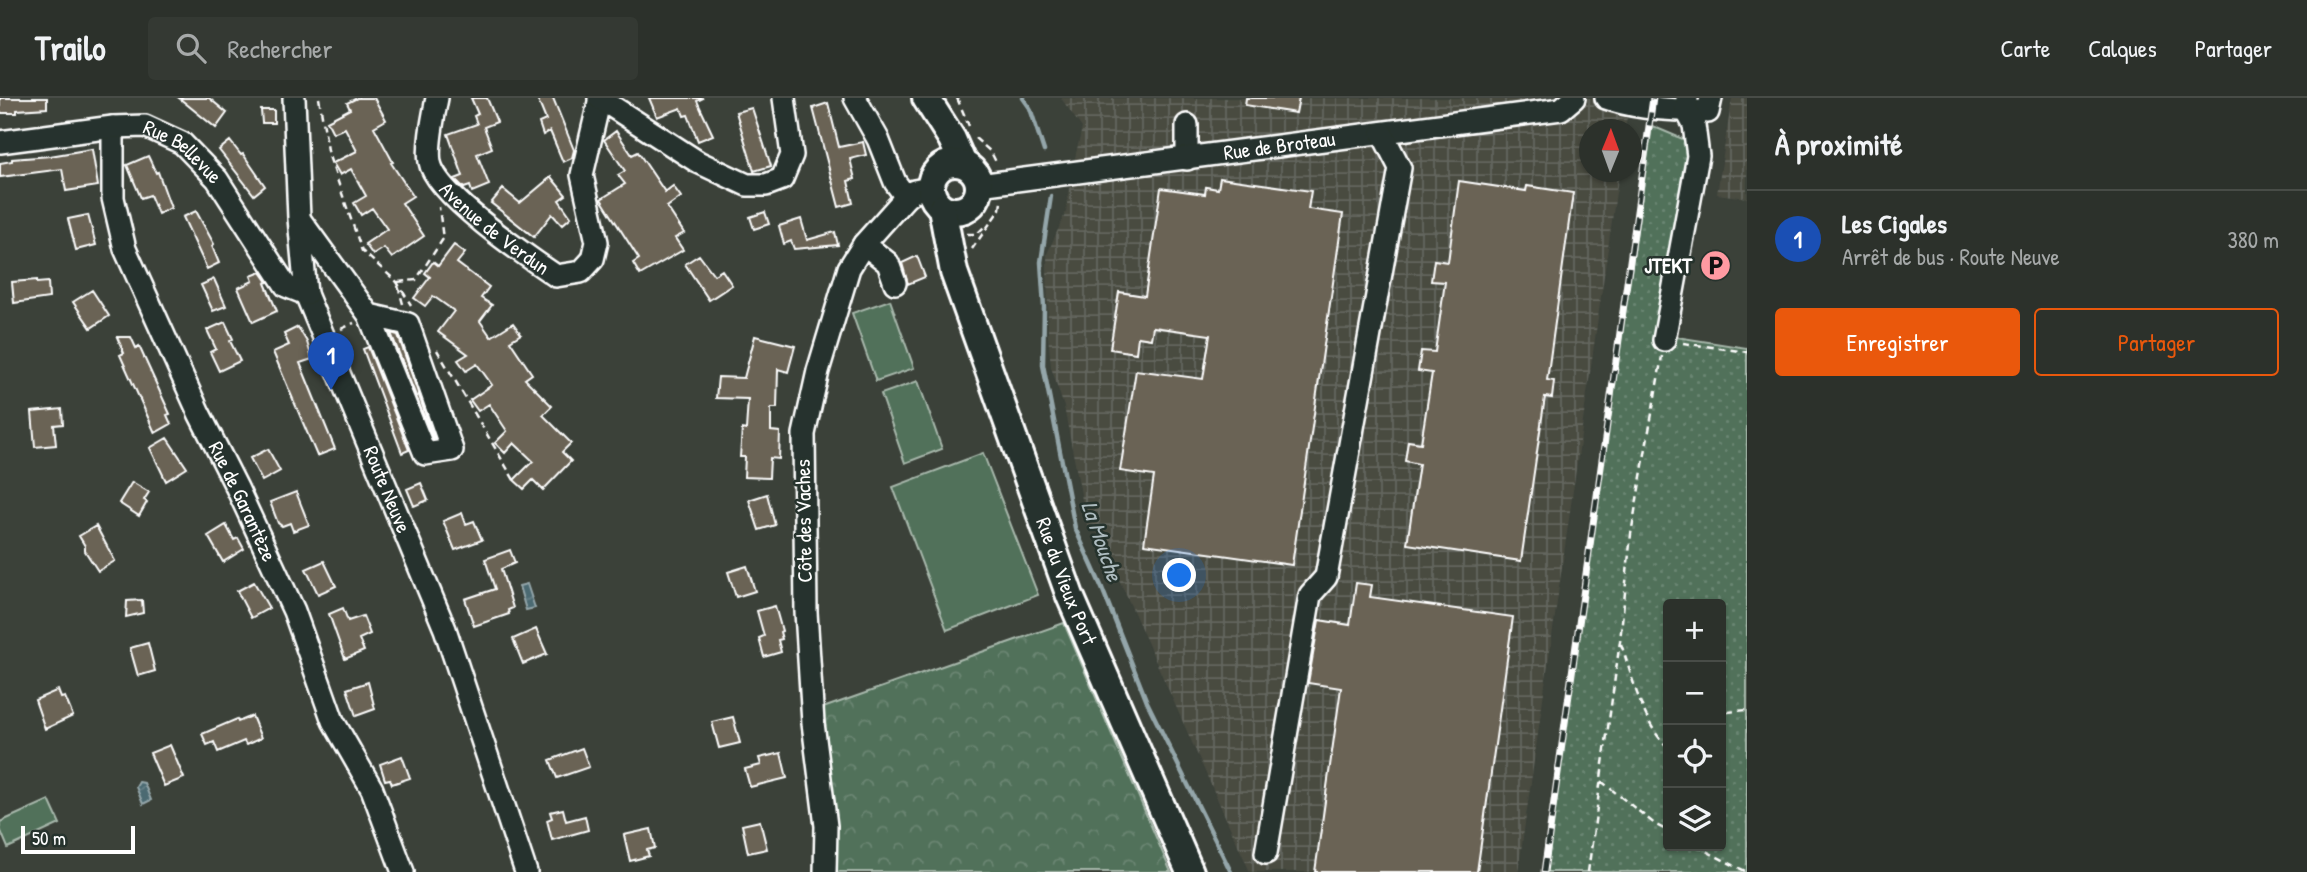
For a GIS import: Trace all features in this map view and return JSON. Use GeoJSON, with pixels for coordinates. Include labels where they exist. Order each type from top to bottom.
{"type":"FeatureCollection","features":[{"type":"Feature","properties":{"kind":"main road"},"geometry":{"type":"LineString","coordinates":[[930,104],[952,139],[944,195]]}},
{"type":"Feature","properties":{"kind":"main road"},"geometry":{"type":"LineString","coordinates":[[944,195],[974,172],[988,183]]}},
{"type":"Feature","properties":{"kind":"main road","name":"Rue du Vieux Port"},"geometry":{"type":"LineString","coordinates":[[944,195],[954,272],[1070,596],[1190,872]]}},
{"type":"Feature","properties":{"kind":"street","name":"Route Neuve"},"geometry":{"type":"LineString","coordinates":[[294,98],[299,218],[306,294],[445,629],[526,872]]}},
{"type":"Feature","properties":{"kind":"street","name":"Avenue de Verdun"},"geometry":{"type":"LineString","coordinates":[[437,98],[429,161],[435,176],[460,203],[556,276],[581,272],[593,259],[597,242],[582,175],[600,98],[698,162],[747,185],[766,186],[782,179],[792,155],[784,98]]}},
{"type":"Feature","properties":{"kind":"street"},"geometry":{"type":"LineString","coordinates":[[855,98],[878,139],[895,182],[944,195]]}},
{"type":"Feature","properties":{"kind":"street","name":"Rue de Broteau"},"geometry":{"type":"LineString","coordinates":[[988,183],[1561,109],[1574,98]]}},
{"type":"Feature","properties":{"kind":"street"},"geometry":{"type":"LineString","coordinates":[[1613,101],[1710,105]]}},
{"type":"Feature","properties":{"kind":"street"},"geometry":{"type":"LineString","coordinates":[[1664,340],[1698,156],[1694,125],[1687,104]]}},
{"type":"Feature","properties":{"kind":"street"},"geometry":{"type":"LineString","coordinates":[[1187,125],[1187,159]]}},
{"type":"Feature","properties":{"kind":"street","name":"Rue Bellevue"},"geometry":{"type":"LineString","coordinates":[[0,142],[113,127],[145,126],[182,143],[218,179],[286,286],[306,294]]}},
{"type":"Feature","properties":{"kind":"street","name":"Rue de Garantèze"},"geometry":{"type":"LineString","coordinates":[[113,127],[113,198],[125,249],[199,413],[294,611],[333,721],[372,789],[403,872]]}},
{"type":"Feature","properties":{"kind":"street"},"geometry":{"type":"LineString","coordinates":[[1266,853],[1310,595],[1326,577],[1400,168],[1382,133]]}},
{"type":"Feature","properties":{"kind":"street","name":"Côte des Vaches"},"geometry":{"type":"LineString","coordinates":[[825,872],[826,825],[813,723],[806,612],[804,434],[818,371],[849,268],[864,244],[944,195]]}},
{"type":"Feature","properties":{"kind":"street"},"geometry":{"type":"LineString","coordinates":[[299,218],[369,315],[425,454],[452,450],[409,315],[369,315]]}},
{"type":"Feature","properties":{"kind":"street"},"geometry":{"type":"LineString","coordinates":[[864,244],[888,262],[895,283]]}},
{"type":"Feature","properties":{"kind":"path"},"geometry":{"type":"LineString","coordinates":[[319,98],[329,156],[362,251],[397,282],[409,315]]}},
{"type":"Feature","properties":{"kind":"path"},"geometry":{"type":"LineString","coordinates":[[957,98],[970,128]]}},
{"type":"Feature","properties":{"kind":"path"},"geometry":{"type":"LineString","coordinates":[[944,195],[977,234],[1001,204],[988,183],[998,163],[974,136]]}},
{"type":"Feature","properties":{"kind":"path"},"geometry":{"type":"LineString","coordinates":[[397,282],[416,280],[443,239],[435,176]]}},
{"type":"Feature","properties":{"kind":"path"},"geometry":{"type":"LineString","coordinates":[[397,282],[409,315]]}},
{"type":"Feature","properties":{"kind":"path"},"geometry":{"type":"LineString","coordinates":[[323,339],[369,315]]}},
{"type":"Feature","properties":{"kind":"path"},"geometry":{"type":"LineString","coordinates":[[432,340],[514,480]]}},
{"type":"Feature","properties":{"kind":"path"},"geometry":{"type":"LineString","coordinates":[[1588,872],[1620,641],[1631,534],[1664,340],[1747,352]]}},
{"type":"Feature","properties":{"kind":"path"},"geometry":{"type":"LineString","coordinates":[[1620,641],[1646,714],[1658,739],[1663,743]]}},
{"type":"Feature","properties":{"kind":"path"},"geometry":{"type":"LineString","coordinates":[[1726,715],[1728,712],[1747,709]]}},
{"type":"Feature","properties":{"kind":"path"},"geometry":{"type":"LineString","coordinates":[[1601,781],[1663,828]]}},
{"type":"Feature","properties":{"kind":"path"},"geometry":{"type":"LineString","coordinates":[[1706,851],[1747,872]]}},
{"type":"Feature","properties":{"kind":"shaded area"},"geometry":{"type":"Polygon","coordinates":[[[1061,98],[1672,98],[1628,111],[1627,119],[1579,119],[1579,182],[1618,182],[1518,872],[1250,872],[1101,539],[1093,525],[1087,525],[1064,407],[1051,367],[1047,254],[1066,212],[1070,179],[1082,128],[1061,98]]]}},
{"type":"Feature","properties":{"kind":"shaded area"},"geometry":{"type":"Polygon","coordinates":[[[1732,98],[1747,98],[1747,198],[1717,194],[1732,98]]]}},
{"type":"Feature","properties":{"kind":"green space"},"geometry":{"type":"Polygon","coordinates":[[[1652,126],[1702,147],[1670,336],[1747,348],[1747,872],[1544,872],[1652,126]]]}},
{"type":"Feature","properties":{"kind":"green space"},"geometry":{"type":"Polygon","coordinates":[[[890,300],[914,368],[876,381],[852,313],[890,300]]]}},
{"type":"Feature","properties":{"kind":"green space"},"geometry":{"type":"Polygon","coordinates":[[[918,381],[942,449],[905,463],[881,394],[918,381]]]}},
{"type":"Feature","properties":{"kind":"green space"},"geometry":{"type":"Polygon","coordinates":[[[983,453],[1038,595],[947,630],[893,487],[983,453]]]}},
{"type":"Feature","properties":{"kind":"green space"},"geometry":{"type":"Polygon","coordinates":[[[1064,623],[1171,872],[836,872],[823,708],[1064,623]]]}},
{"type":"Feature","properties":{"kind":"green space"},"geometry":{"type":"Polygon","coordinates":[[[49,800],[60,824],[8,848],[0,822],[49,800]]]}},
{"type":"Feature","properties":{"kind":"water"},"geometry":{"type":"Polygon","coordinates":[[[527,584],[535,608],[526,610],[519,586],[527,584]]]}},
{"type":"Feature","properties":{"kind":"water"},"geometry":{"type":"Polygon","coordinates":[[[139,782],[144,783],[151,800],[143,804],[136,787],[139,782]]]}},
{"type":"Feature","properties":{"kind":"building"},"geometry":{"type":"Polygon","coordinates":[[[0,98],[47,98],[47,108],[0,113],[0,98]]]}},
{"type":"Feature","properties":{"kind":"building"},"geometry":{"type":"Polygon","coordinates":[[[179,98],[209,98],[227,113],[216,128],[179,98]]]}},
{"type":"Feature","properties":{"kind":"building"},"geometry":{"type":"Polygon","coordinates":[[[357,98],[374,98],[386,120],[374,127],[393,162],[391,163],[413,196],[402,203],[424,236],[392,258],[384,248],[373,255],[365,244],[387,229],[372,208],[361,215],[354,203],[366,196],[351,169],[340,175],[333,163],[357,151],[345,128],[333,133],[327,121],[350,109],[347,103],[357,98]]]}},
{"type":"Feature","properties":{"kind":"building"},"geometry":{"type":"Polygon","coordinates":[[[471,98],[487,98],[497,122],[484,127],[492,148],[477,154],[489,185],[472,192],[470,186],[464,188],[455,179],[463,176],[448,134],[477,124],[474,116],[478,114],[471,98]]]}},
{"type":"Feature","properties":{"kind":"building"},"geometry":{"type":"Polygon","coordinates":[[[537,98],[553,98],[574,150],[572,158],[563,162],[550,131],[543,135],[539,123],[546,120],[537,98]]]}},
{"type":"Feature","properties":{"kind":"building"},"geometry":{"type":"Polygon","coordinates":[[[649,98],[703,98],[697,101],[713,135],[698,141],[688,115],[684,116],[681,108],[657,117],[649,98]]]}},
{"type":"Feature","properties":{"kind":"building"},"geometry":{"type":"Polygon","coordinates":[[[1246,98],[1299,98],[1296,113],[1245,105],[1246,98]]]}},
{"type":"Feature","properties":{"kind":"building"},"geometry":{"type":"Polygon","coordinates":[[[828,103],[839,147],[863,142],[866,155],[850,159],[855,179],[848,181],[853,203],[839,207],[813,108],[828,103]]]}},
{"type":"Feature","properties":{"kind":"building"},"geometry":{"type":"Polygon","coordinates":[[[752,108],[771,166],[754,171],[736,112],[752,108]]]}},
{"type":"Feature","properties":{"kind":"building"},"geometry":{"type":"Polygon","coordinates":[[[261,110],[274,110],[274,123],[262,123],[261,110]]]}},
{"type":"Feature","properties":{"kind":"building"},"geometry":{"type":"Polygon","coordinates":[[[616,131],[632,155],[638,152],[665,192],[673,186],[681,197],[667,207],[684,233],[675,238],[683,250],[640,275],[633,263],[639,259],[601,199],[625,184],[618,175],[625,171],[604,140],[616,131]]]}},
{"type":"Feature","properties":{"kind":"building"},"geometry":{"type":"Polygon","coordinates":[[[230,141],[241,155],[243,154],[265,186],[254,195],[219,150],[230,141]]]}},
{"type":"Feature","properties":{"kind":"building"},"geometry":{"type":"Polygon","coordinates":[[[92,149],[98,186],[66,191],[62,169],[0,177],[0,163],[12,159],[92,149]]]}},
{"type":"Feature","properties":{"kind":"building"},"geometry":{"type":"Polygon","coordinates":[[[148,156],[156,173],[158,172],[171,208],[158,214],[150,195],[141,198],[127,165],[148,156]]]}},
{"type":"Feature","properties":{"kind":"building"},"geometry":{"type":"Polygon","coordinates":[[[551,177],[566,195],[559,200],[571,217],[562,225],[552,214],[534,237],[491,203],[503,189],[520,203],[551,177]]]}},
{"type":"Feature","properties":{"kind":"building"},"geometry":{"type":"Polygon","coordinates":[[[1220,178],[1311,191],[1308,209],[1343,214],[1292,565],[1144,544],[1154,476],[1120,471],[1136,370],[1203,379],[1210,335],[1153,327],[1151,339],[1138,337],[1136,353],[1110,349],[1119,292],[1145,296],[1161,188],[1205,194],[1206,187],[1218,189],[1220,178]]]}},
{"type":"Feature","properties":{"kind":"building"},"geometry":{"type":"Polygon","coordinates":[[[1459,181],[1526,191],[1527,186],[1573,193],[1547,380],[1554,381],[1552,398],[1545,397],[1521,561],[1407,544],[1419,464],[1405,461],[1408,441],[1421,443],[1432,373],[1418,371],[1421,351],[1435,352],[1445,282],[1431,281],[1434,260],[1448,262],[1459,181]]]}},
{"type":"Feature","properties":{"kind":"building"},"geometry":{"type":"Polygon","coordinates":[[[196,211],[214,244],[212,246],[219,263],[207,269],[183,217],[196,211]]]}},
{"type":"Feature","properties":{"kind":"building"},"geometry":{"type":"Polygon","coordinates":[[[765,212],[769,224],[754,229],[750,217],[765,212]]]}},
{"type":"Feature","properties":{"kind":"building"},"geometry":{"type":"Polygon","coordinates":[[[88,215],[96,245],[76,250],[68,219],[88,215]]]}},
{"type":"Feature","properties":{"kind":"building"},"geometry":{"type":"Polygon","coordinates":[[[801,219],[807,240],[835,232],[838,245],[794,249],[791,241],[784,244],[779,226],[801,219]]]}},
{"type":"Feature","properties":{"kind":"building"},"geometry":{"type":"Polygon","coordinates":[[[454,245],[465,253],[457,263],[489,287],[481,298],[492,305],[480,321],[491,337],[513,323],[521,334],[510,341],[532,374],[525,379],[552,406],[543,415],[571,443],[562,452],[571,461],[543,490],[533,480],[524,489],[514,480],[533,461],[514,443],[505,453],[495,443],[507,431],[489,404],[478,411],[470,400],[492,385],[477,364],[466,371],[458,360],[468,354],[438,332],[454,311],[433,296],[425,306],[414,298],[430,277],[425,273],[433,262],[438,266],[454,245]]]}},
{"type":"Feature","properties":{"kind":"building"},"geometry":{"type":"Polygon","coordinates":[[[699,255],[714,275],[722,270],[732,285],[709,300],[685,264],[699,255]]]}},
{"type":"Feature","properties":{"kind":"building"},"geometry":{"type":"Polygon","coordinates":[[[917,256],[925,277],[908,284],[902,263],[917,256]]]}},
{"type":"Feature","properties":{"kind":"building"},"geometry":{"type":"Polygon","coordinates":[[[261,272],[268,282],[265,283],[277,311],[253,322],[238,288],[253,281],[251,276],[261,272]]]}},
{"type":"Feature","properties":{"kind":"building"},"geometry":{"type":"Polygon","coordinates":[[[214,279],[226,306],[213,311],[201,285],[214,279]]]}},
{"type":"Feature","properties":{"kind":"building"},"geometry":{"type":"Polygon","coordinates":[[[37,280],[37,283],[48,282],[49,298],[14,303],[12,282],[37,280]]]}},
{"type":"Feature","properties":{"kind":"building"},"geometry":{"type":"Polygon","coordinates":[[[92,290],[109,316],[91,328],[73,302],[92,290]]]}},
{"type":"Feature","properties":{"kind":"building"},"geometry":{"type":"Polygon","coordinates":[[[225,322],[233,339],[230,341],[240,361],[219,371],[210,352],[216,349],[207,330],[225,322]]]}},
{"type":"Feature","properties":{"kind":"building"},"geometry":{"type":"Polygon","coordinates":[[[298,327],[307,342],[312,359],[300,363],[335,449],[317,456],[273,352],[289,345],[284,334],[298,327]]]}},
{"type":"Feature","properties":{"kind":"building"},"geometry":{"type":"Polygon","coordinates":[[[391,333],[398,335],[434,439],[433,439],[391,333]]]}},
{"type":"Feature","properties":{"kind":"building"},"geometry":{"type":"Polygon","coordinates":[[[755,336],[795,346],[788,372],[778,369],[777,408],[771,408],[771,431],[780,432],[779,459],[770,458],[769,478],[744,477],[745,457],[740,457],[742,429],[746,430],[748,399],[716,398],[718,377],[744,378],[755,336]]]}},
{"type":"Feature","properties":{"kind":"building"},"geometry":{"type":"Polygon","coordinates":[[[117,337],[131,337],[136,348],[139,346],[170,414],[167,415],[171,424],[155,433],[120,355],[124,353],[117,337]]]}},
{"type":"Feature","properties":{"kind":"building"},"geometry":{"type":"Polygon","coordinates":[[[368,347],[409,450],[402,453],[363,349],[368,347]]]}},
{"type":"Feature","properties":{"kind":"building"},"geometry":{"type":"Polygon","coordinates":[[[62,409],[63,424],[54,425],[56,445],[35,447],[32,412],[62,409]]]}},
{"type":"Feature","properties":{"kind":"building"},"geometry":{"type":"Polygon","coordinates":[[[167,438],[187,468],[166,481],[150,448],[167,438]]]}},
{"type":"Feature","properties":{"kind":"building"},"geometry":{"type":"Polygon","coordinates":[[[268,449],[280,471],[262,481],[250,458],[268,449]]]}},
{"type":"Feature","properties":{"kind":"building"},"geometry":{"type":"Polygon","coordinates":[[[132,482],[149,492],[139,516],[119,503],[132,482]]]}},
{"type":"Feature","properties":{"kind":"building"},"geometry":{"type":"Polygon","coordinates":[[[421,483],[428,500],[414,506],[407,489],[421,483]]]}},
{"type":"Feature","properties":{"kind":"building"},"geometry":{"type":"Polygon","coordinates":[[[296,492],[309,525],[293,531],[290,523],[282,526],[278,523],[270,502],[296,492]]]}},
{"type":"Feature","properties":{"kind":"building"},"geometry":{"type":"Polygon","coordinates":[[[767,494],[775,525],[759,530],[749,500],[767,494]]]}},
{"type":"Feature","properties":{"kind":"building"},"geometry":{"type":"Polygon","coordinates":[[[462,513],[466,524],[474,521],[482,540],[455,550],[443,521],[462,513]]]}},
{"type":"Feature","properties":{"kind":"building"},"geometry":{"type":"Polygon","coordinates":[[[226,525],[234,540],[238,538],[244,549],[223,562],[208,536],[226,525]]]}},
{"type":"Feature","properties":{"kind":"building"},"geometry":{"type":"Polygon","coordinates":[[[96,526],[115,561],[98,571],[79,536],[96,526]]]}},
{"type":"Feature","properties":{"kind":"building"},"geometry":{"type":"Polygon","coordinates":[[[510,550],[515,563],[501,569],[513,608],[508,610],[509,614],[474,626],[465,599],[495,589],[485,559],[510,550]]]}},
{"type":"Feature","properties":{"kind":"building"},"geometry":{"type":"Polygon","coordinates":[[[324,561],[336,586],[318,594],[306,569],[324,561]]]}},
{"type":"Feature","properties":{"kind":"building"},"geometry":{"type":"Polygon","coordinates":[[[747,566],[755,591],[736,597],[728,572],[747,566]]]}},
{"type":"Feature","properties":{"kind":"building"},"geometry":{"type":"Polygon","coordinates":[[[254,582],[269,608],[251,618],[237,591],[254,582]]]}},
{"type":"Feature","properties":{"kind":"building"},"geometry":{"type":"Polygon","coordinates":[[[1356,583],[1372,585],[1370,597],[1513,617],[1477,872],[1315,872],[1341,688],[1308,683],[1319,620],[1350,625],[1356,583]]]}},
{"type":"Feature","properties":{"kind":"building"},"geometry":{"type":"Polygon","coordinates":[[[142,600],[143,613],[126,617],[127,601],[142,600]]]}},
{"type":"Feature","properties":{"kind":"building"},"geometry":{"type":"Polygon","coordinates":[[[775,606],[782,631],[782,639],[778,640],[781,652],[764,657],[759,638],[764,636],[757,611],[775,606]]]}},
{"type":"Feature","properties":{"kind":"building"},"geometry":{"type":"Polygon","coordinates":[[[343,608],[348,621],[363,616],[370,634],[359,639],[364,651],[345,659],[329,614],[343,608]]]}},
{"type":"Feature","properties":{"kind":"building"},"geometry":{"type":"Polygon","coordinates":[[[536,629],[547,654],[523,664],[513,639],[536,629]]]}},
{"type":"Feature","properties":{"kind":"building"},"geometry":{"type":"Polygon","coordinates":[[[148,643],[155,671],[138,676],[130,648],[148,643]]]}},
{"type":"Feature","properties":{"kind":"building"},"geometry":{"type":"Polygon","coordinates":[[[368,682],[375,709],[356,716],[347,689],[368,682]]]}},
{"type":"Feature","properties":{"kind":"building"},"geometry":{"type":"Polygon","coordinates":[[[58,690],[61,698],[65,697],[73,716],[45,729],[35,700],[58,690]]]}},
{"type":"Feature","properties":{"kind":"building"},"geometry":{"type":"Polygon","coordinates":[[[252,716],[261,738],[246,745],[244,741],[218,752],[214,742],[207,745],[202,734],[237,719],[238,722],[252,716]]]}},
{"type":"Feature","properties":{"kind":"building"},"geometry":{"type":"Polygon","coordinates":[[[733,717],[740,743],[719,748],[712,722],[733,717]]]}},
{"type":"Feature","properties":{"kind":"building"},"geometry":{"type":"Polygon","coordinates":[[[170,745],[184,778],[164,786],[150,753],[170,745]]]}},
{"type":"Feature","properties":{"kind":"building"},"geometry":{"type":"Polygon","coordinates":[[[582,748],[589,767],[557,778],[550,760],[582,748]]]}},
{"type":"Feature","properties":{"kind":"building"},"geometry":{"type":"Polygon","coordinates":[[[781,753],[787,778],[750,787],[745,769],[761,765],[759,758],[781,753]]]}},
{"type":"Feature","properties":{"kind":"building"},"geometry":{"type":"Polygon","coordinates":[[[402,756],[410,778],[392,784],[390,779],[385,780],[380,764],[402,756]]]}},
{"type":"Feature","properties":{"kind":"building"},"geometry":{"type":"Polygon","coordinates":[[[563,809],[566,821],[585,816],[588,830],[552,840],[547,820],[552,818],[550,812],[563,809]]]}},
{"type":"Feature","properties":{"kind":"building"},"geometry":{"type":"Polygon","coordinates":[[[760,821],[767,849],[748,853],[742,825],[760,821]]]}},
{"type":"Feature","properties":{"kind":"building"},"geometry":{"type":"Polygon","coordinates":[[[651,829],[655,848],[647,850],[649,856],[630,861],[624,835],[651,829]]]}},
{"type":"Feature","properties":{"kind":"waterway","name":"La Mouche"},"geometry":{"type":"LineString","coordinates":[[1023,98],[1030,108],[1044,151]]}},
{"type":"Feature","properties":{"kind":"waterway","name":"La Mouche"},"geometry":{"type":"LineString","coordinates":[[1051,196],[1041,262],[1044,307],[1043,365],[1075,528],[1147,702],[1231,872]]}},
{"type":"Feature","properties":{"kind":"railway"},"geometry":{"type":"LineString","coordinates":[[1544,872],[1653,98]]}},
{"type":"Feature","properties":{"kind":"place","name":"JTEKT"},"geometry":{"type":"Point","coordinates":[1715,266]}},
{"type":"Feature","properties":{"kind":"place","name":"Les Cigales"},"geometry":{"type":"Point","coordinates":[331,390]}}]}
